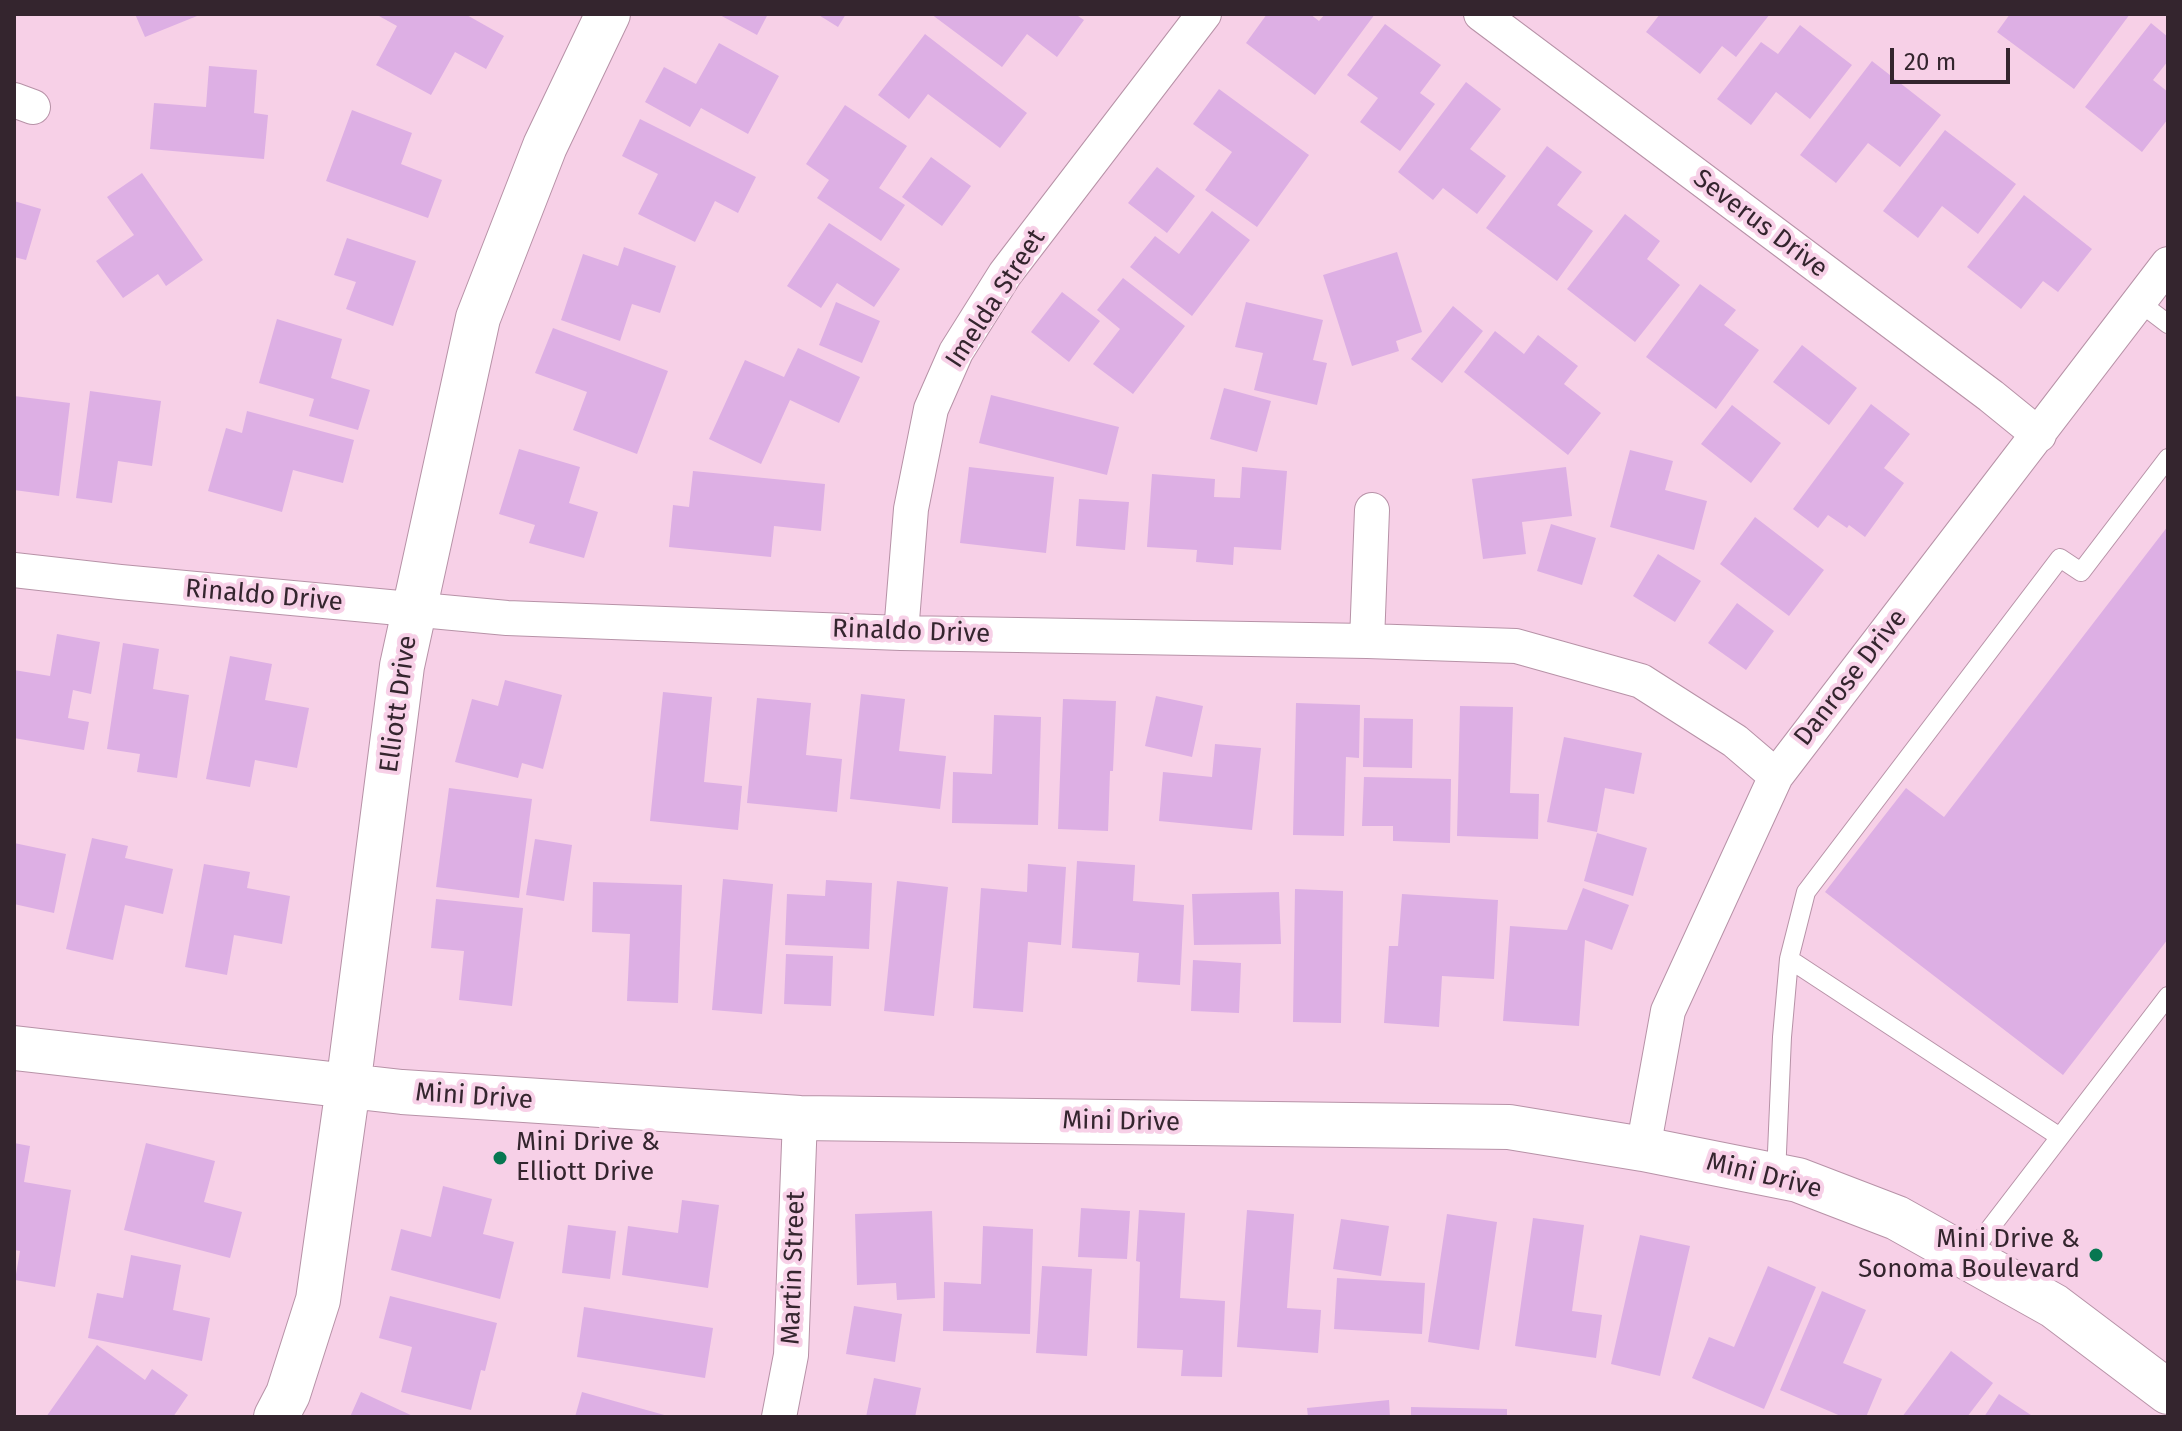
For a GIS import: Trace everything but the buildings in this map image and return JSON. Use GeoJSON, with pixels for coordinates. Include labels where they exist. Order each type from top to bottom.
{"type":"FeatureCollection","features":[{"type":"Feature","properties":{"kind":"street","name":"Elliott Drive"},"geometry":{"type":"LineString","coordinates":[[276,1417],[288,1394],[318,1300],[402,666],[478,318],[545,146],[608,14]]}},
{"type":"Feature","properties":{"kind":"street","name":"Imelda Street"},"geometry":{"type":"LineString","coordinates":[[901,633],[911,509],[931,409],[956,352],[1005,274],[1204,14]]}},
{"type":"Feature","properties":{"kind":"street","name":"Severus Drive"},"geometry":{"type":"LineString","coordinates":[[1481,14],[2039,435]]}},
{"type":"Feature","properties":{"kind":"street","name":"Danrose Drive"},"geometry":{"type":"LineString","coordinates":[[1643,1149],[1668,1011],[1776,776],[2168,264]]}},
{"type":"Feature","properties":{"kind":"street"},"geometry":{"type":"LineString","coordinates":[[1367,641],[1372,510]]}},
{"type":"Feature","properties":{"kind":"street","name":"Rinaldo Drive"},"geometry":{"type":"LineString","coordinates":[[14,570],[507,618],[901,633],[1516,646],[1641,681],[1735,741],[1776,776]]}},
{"type":"Feature","properties":{"kind":"street","name":"Mini Drive"},"geometry":{"type":"LineString","coordinates":[[14,1048],[348,1087],[800,1118],[1509,1127],[1643,1149],[1798,1180],[1897,1218],[2054,1306],[2168,1392]]}},
{"type":"Feature","properties":{"kind":"street","name":"Martin Street"},"geometry":{"type":"LineString","coordinates":[[779,1417],[791,1355],[800,1118]]}},
{"type":"Feature","properties":{"kind":"lane"},"geometry":{"type":"LineString","coordinates":[[2139,302],[2168,324]]}},
{"type":"Feature","properties":{"kind":"lane"},"geometry":{"type":"LineString","coordinates":[[1776,1175],[1789,959],[1806,892],[2060,558],[2081,572],[2168,458]]}},
{"type":"Feature","properties":{"kind":"lane"},"geometry":{"type":"LineString","coordinates":[[1789,959],[2060,1137]]}},
{"type":"Feature","properties":{"kind":"lane"},"geometry":{"type":"LineString","coordinates":[[1968,1257],[2168,996]]}},
{"type":"Feature","properties":{"kind":"place","name":"Mini Drive & Elliott Drive"},"geometry":{"type":"Point","coordinates":[500,1158]}},
{"type":"Feature","properties":{"kind":"place","name":"Mini Drive & Sonoma Boulevard"},"geometry":{"type":"Point","coordinates":[2096,1255]}}]}
